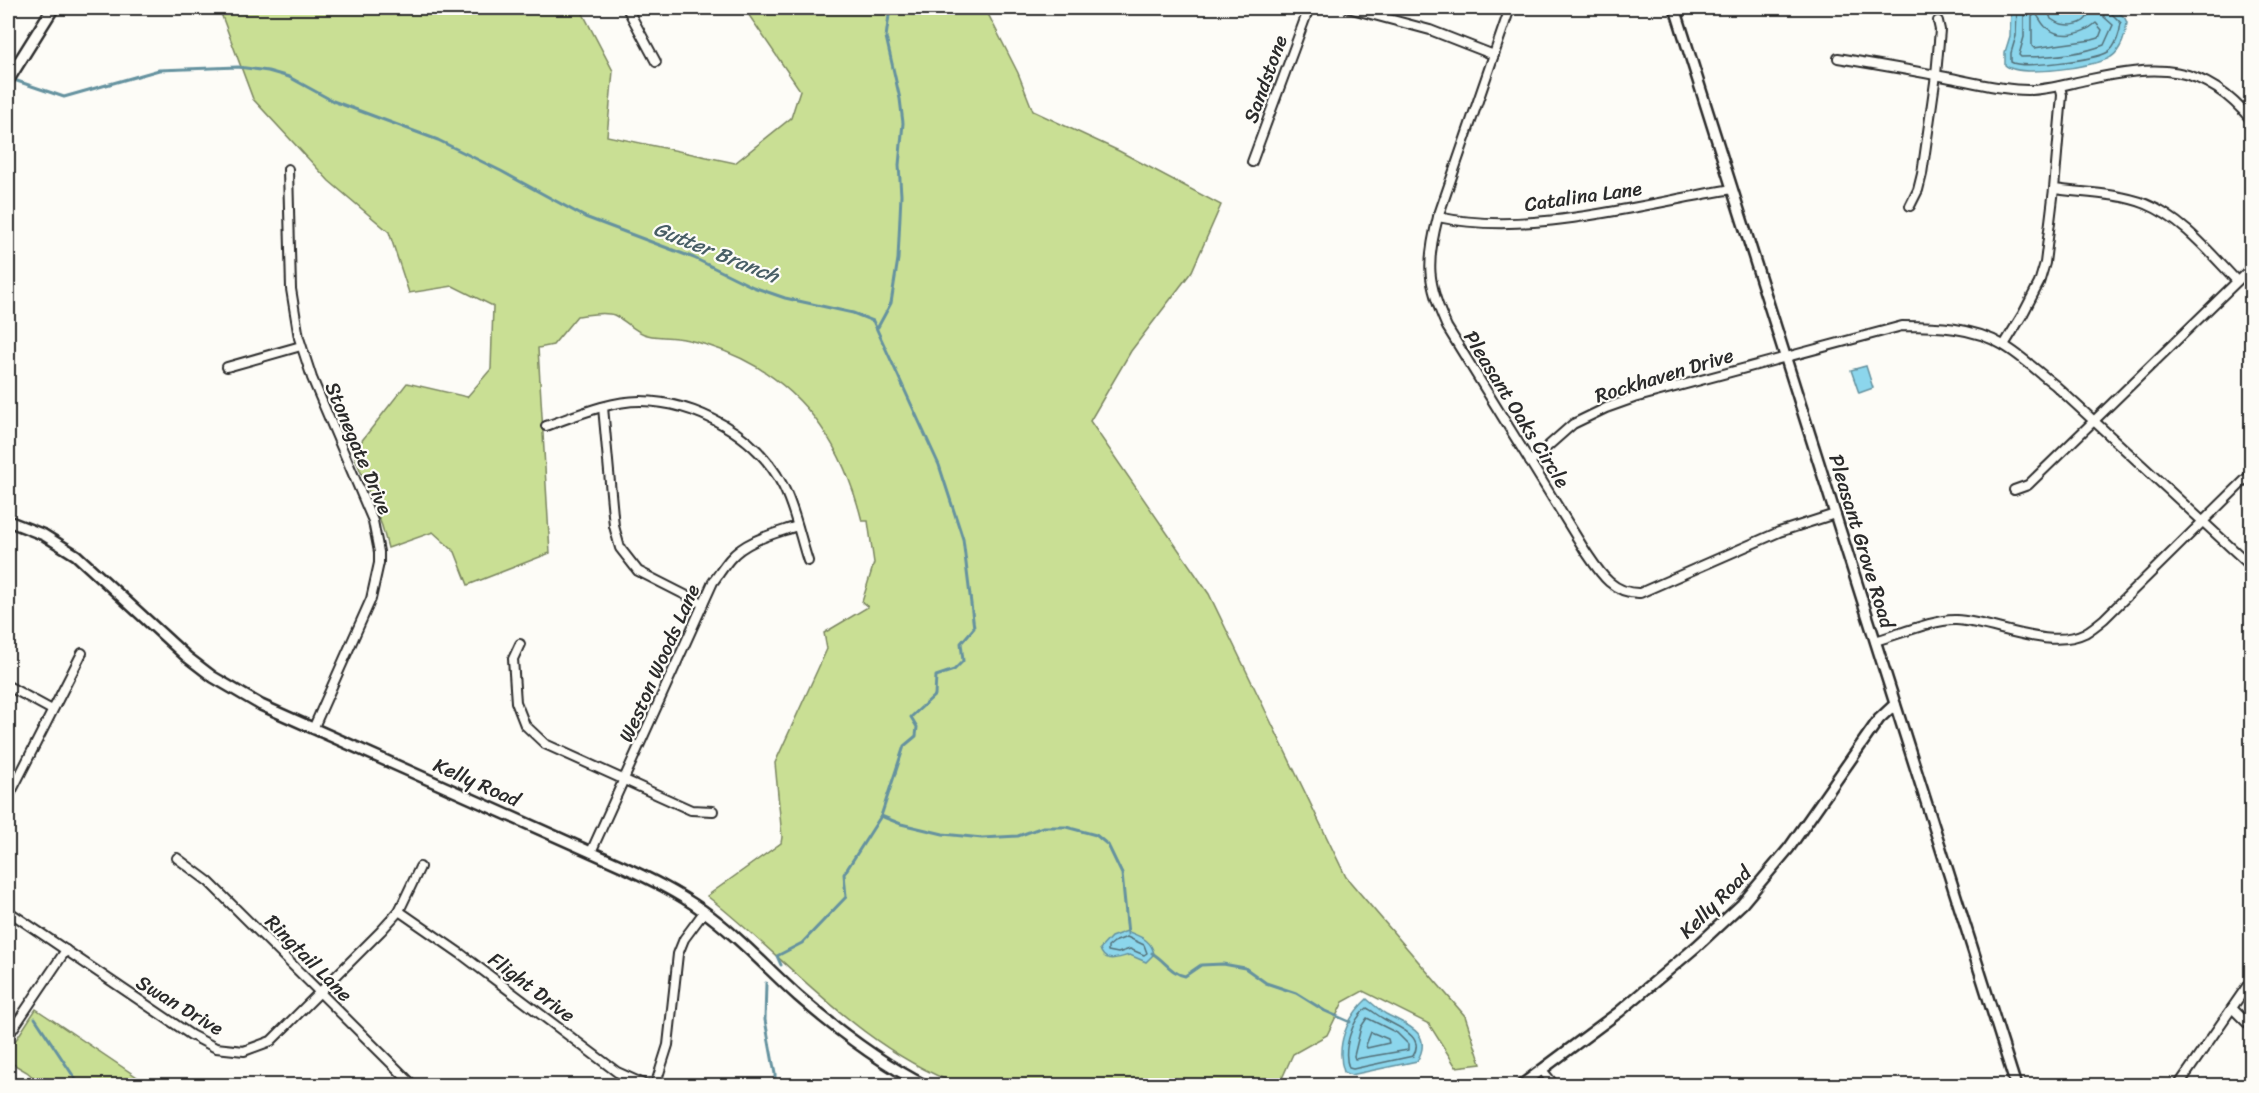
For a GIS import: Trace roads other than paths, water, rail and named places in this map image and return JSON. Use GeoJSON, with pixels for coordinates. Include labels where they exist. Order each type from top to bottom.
{"type":"FeatureCollection","features":[{"type":"Feature","properties":{"kind":"main road"},"geometry":{"type":"LineString","coordinates":[[8,80],[53,8]]}},
{"type":"Feature","properties":{"kind":"street"},"geometry":{"type":"LineString","coordinates":[[627,8],[656,62]]}},
{"type":"Feature","properties":{"kind":"street","name":"Sandstone"},"geometry":{"type":"LineString","coordinates":[[1252,162],[1308,8]]}},
{"type":"Feature","properties":{"kind":"street"},"geometry":{"type":"LineString","coordinates":[[1348,8],[1430,30],[1494,54]]}},
{"type":"Feature","properties":{"kind":"street","name":"Pleasant Oaks Circle"},"geometry":{"type":"LineString","coordinates":[[1510,8],[1438,217],[1431,244],[1430,279],[1438,307],[1460,349],[1602,576],[1615,588],[1640,593],[1779,532],[1835,514]]}},
{"type":"Feature","properties":{"kind":"street","name":"Pleasant Grove Road"},"geometry":{"type":"LineString","coordinates":[[1675,8],[2016,1086]]}},
{"type":"Feature","properties":{"kind":"street"},"geometry":{"type":"LineString","coordinates":[[1910,206],[1918,190],[1936,75],[1940,30],[1938,21]]}},
{"type":"Feature","properties":{"kind":"street"},"geometry":{"type":"LineString","coordinates":[[1838,58],[2028,90],[2139,70],[2170,70],[2194,77],[2217,88],[2239,105],[2252,121]]}},
{"type":"Feature","properties":{"kind":"street"},"geometry":{"type":"LineString","coordinates":[[2004,345],[2023,315],[2045,263],[2062,95],[2060,86]]}},
{"type":"Feature","properties":{"kind":"street","name":"Stonegate Drive"},"geometry":{"type":"LineString","coordinates":[[288,169],[291,289],[301,346],[312,378],[373,521],[379,552],[379,563],[371,599],[313,729]]}},
{"type":"Feature","properties":{"kind":"street","name":"Catalina Lane"},"geometry":{"type":"LineString","coordinates":[[1438,217],[1481,222],[1532,221],[1612,211],[1732,189]]}},
{"type":"Feature","properties":{"kind":"street"},"geometry":{"type":"LineString","coordinates":[[2054,189],[2126,198],[2146,204],[2185,228],[2238,281]]}},
{"type":"Feature","properties":{"kind":"street"},"geometry":{"type":"LineString","coordinates":[[2014,490],[2028,485],[2252,267]]}},
{"type":"Feature","properties":{"kind":"street","name":"Rockhaven Drive"},"geometry":{"type":"LineString","coordinates":[[1530,462],[1574,424],[1606,408],[1676,386],[1902,326],[1933,326],[1966,331],[2004,345],[2055,385],[2252,567]]}},
{"type":"Feature","properties":{"kind":"street"},"geometry":{"type":"LineString","coordinates":[[227,367],[301,346]]}},
{"type":"Feature","properties":{"kind":"street"},"geometry":{"type":"LineString","coordinates":[[546,426],[603,407],[639,401],[686,408],[729,427],[762,455],[783,487],[808,561]]}},
{"type":"Feature","properties":{"kind":"street"},"geometry":{"type":"LineString","coordinates":[[603,407],[614,526],[620,548],[638,571],[703,604]]}},
{"type":"Feature","properties":{"kind":"street"},"geometry":{"type":"LineString","coordinates":[[1875,641],[1940,622],[1956,620],[2042,637],[2059,638],[2083,633],[2104,619],[2252,473]]}},
{"type":"Feature","properties":{"kind":"street","name":"Kelly Road"},"geometry":{"type":"LineString","coordinates":[[8,521],[44,535],[76,555],[188,657],[213,677],[261,705],[657,883],[704,912],[847,1036],[887,1065],[926,1086]]}},
{"type":"Feature","properties":{"kind":"street","name":"Weston Woods Lane"},"geometry":{"type":"LineString","coordinates":[[591,852],[713,582],[730,558],[759,539],[797,526]]}},
{"type":"Feature","properties":{"kind":"street"},"geometry":{"type":"LineString","coordinates":[[520,644],[513,659],[516,702],[525,725],[545,744],[691,810],[713,811]]}},
{"type":"Feature","properties":{"kind":"street"},"geometry":{"type":"LineString","coordinates":[[8,798],[82,653]]}},
{"type":"Feature","properties":{"kind":"street"},"geometry":{"type":"LineString","coordinates":[[8,686],[52,710]]}},
{"type":"Feature","properties":{"kind":"street","name":"Kelly Road"},"geometry":{"type":"LineString","coordinates":[[1520,1086],[1619,1012],[1697,946],[1742,904],[1789,848],[1879,719],[1895,704]]}},
{"type":"Feature","properties":{"kind":"street","name":"Ringtail Lane"},"geometry":{"type":"LineString","coordinates":[[177,858],[209,882],[414,1086]]}},
{"type":"Feature","properties":{"kind":"street","name":"Swan Drive"},"geometry":{"type":"LineString","coordinates":[[8,911],[191,1035],[216,1048],[244,1052],[271,1041],[399,911],[420,867]]}},
{"type":"Feature","properties":{"kind":"street","name":"Flight Drive"},"geometry":{"type":"LineString","coordinates":[[399,911],[461,954],[617,1072],[648,1086]]}},
{"type":"Feature","properties":{"kind":"street"},"geometry":{"type":"LineString","coordinates":[[655,1086],[668,1045],[678,954],[684,939],[704,912]]}},
{"type":"Feature","properties":{"kind":"street"},"geometry":{"type":"LineString","coordinates":[[8,1036],[66,950]]}},
{"type":"Feature","properties":{"kind":"street"},"geometry":{"type":"LineString","coordinates":[[2178,1086],[2252,979]]}},
{"type":"Feature","properties":{"kind":"street"},"geometry":{"type":"LineString","coordinates":[[2232,1008],[2252,1028]]}},
{"type":"Feature","properties":{"kind":"street"},"geometry":{"type":"LineString","coordinates":[[1542,1070],[1556,1086]]}},
{"type":"Feature","properties":{"kind":"water"},"geometry":{"type":"Polygon","coordinates":[[[2033,6],[2070,12],[2109,10],[2123,16],[2127,23],[2118,51],[2103,61],[2057,70],[2025,71],[2005,65],[2005,52],[2010,36],[2011,8],[2033,6]]]}},
{"type":"Feature","properties":{"kind":"water"},"geometry":{"type":"Polygon","coordinates":[[[1866,366],[1873,388],[1859,393],[1851,370],[1866,366]]]}},
{"type":"Feature","properties":{"kind":"water"},"geometry":{"type":"Polygon","coordinates":[[[1127,931],[1144,939],[1153,949],[1154,954],[1146,962],[1130,955],[1113,959],[1102,954],[1100,949],[1111,937],[1127,931]]]}},
{"type":"Feature","properties":{"kind":"water"},"geometry":{"type":"Polygon","coordinates":[[[1367,999],[1383,1012],[1416,1031],[1422,1043],[1417,1061],[1351,1075],[1344,1072],[1341,1052],[1345,1032],[1354,1014],[1367,999]]]}},
{"type":"Feature","properties":{"kind":"waterway"},"geometry":{"type":"LineString","coordinates":[[878,327],[891,303],[898,259],[901,195],[899,165],[903,123],[886,37],[890,8]]}},
{"type":"Feature","properties":{"kind":"waterway","name":"Gutter Branch"},"geometry":{"type":"LineString","coordinates":[[17,81],[64,97],[159,70],[238,67],[268,71],[289,77],[333,101],[438,140],[585,217],[694,258],[753,287],[785,298],[853,313],[873,321],[939,465],[963,539],[974,628],[961,643],[963,661],[954,670],[936,676],[935,695],[911,717],[917,727],[916,736],[904,746],[881,816],[844,874],[846,897],[802,943],[777,956],[781,965]]}},
{"type":"Feature","properties":{"kind":"waterway"},"geometry":{"type":"LineString","coordinates":[[881,816],[901,824],[943,834],[982,838],[1018,836],[1043,827],[1066,827],[1096,835],[1108,845],[1122,874],[1128,934]]}},
{"type":"Feature","properties":{"kind":"waterway"},"geometry":{"type":"LineString","coordinates":[[1152,953],[1176,973],[1185,976],[1201,965],[1223,964],[1245,968],[1266,983],[1296,993],[1325,1011],[1350,1022]]}},
{"type":"Feature","properties":{"kind":"waterway","name":"Gutter Branch"},"geometry":{"type":"LineString","coordinates":[[766,983],[765,1020],[775,1086]]}},
{"type":"Feature","properties":{"kind":"waterway"},"geometry":{"type":"LineString","coordinates":[[8,992],[15,999]]}},
{"type":"Feature","properties":{"kind":"waterway"},"geometry":{"type":"LineString","coordinates":[[35,1018],[80,1086]]}}]}
